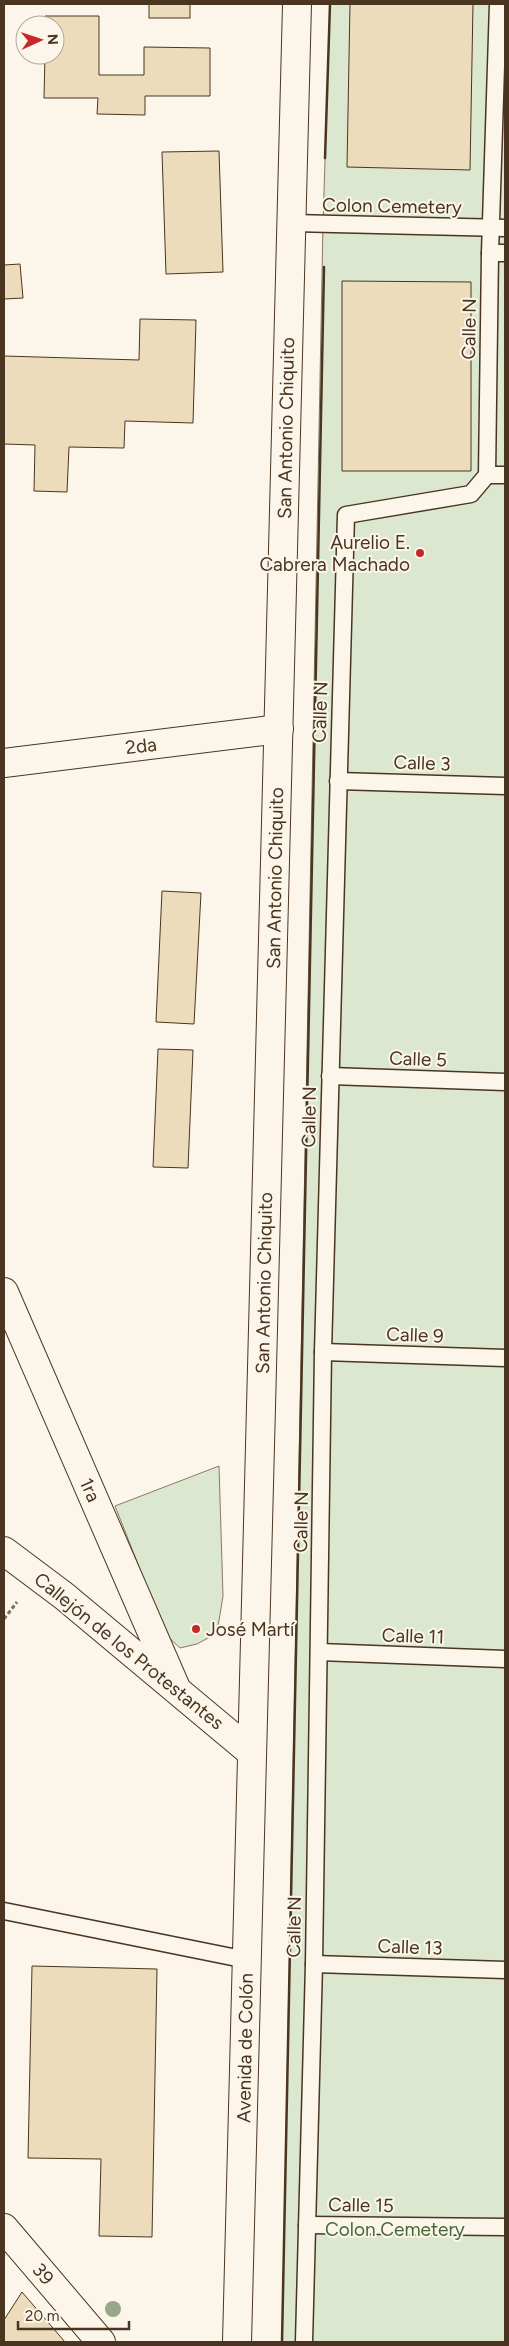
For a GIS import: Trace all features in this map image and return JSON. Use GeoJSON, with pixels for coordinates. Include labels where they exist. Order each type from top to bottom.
{"type":"FeatureCollection","features":[{"type":"Feature","properties":{"kind":"main road","name":"San Antonio Chiquito"},"geometry":{"type":"LineString","coordinates":[[252,1753],[297,4]]}},
{"type":"Feature","properties":{"kind":"main road","name":"2da"},"geometry":{"type":"LineString","coordinates":[[4,763],[279,729]]}},
{"type":"Feature","properties":{"kind":"main road","name":"1ra"},"geometry":{"type":"LineString","coordinates":[[4,1292],[176,1688]]}},
{"type":"Feature","properties":{"kind":"main road","name":"Callejón de los Protestantes"},"geometry":{"type":"LineString","coordinates":[[4,1551],[64,1596],[252,1753]]}},
{"type":"Feature","properties":{"kind":"main road","name":"Avenida de Colón"},"geometry":{"type":"LineString","coordinates":[[238,2342],[252,1753]]}},
{"type":"Feature","properties":{"kind":"main road","name":"39"},"geometry":{"type":"LineString","coordinates":[[4,2228],[101,2342]]}},
{"type":"Feature","properties":{"kind":"lane","name":"Calle N"},"geometry":{"type":"LineString","coordinates":[[304,2342],[314,1964],[323,1352],[346,515],[471,494],[487,475],[498,253],[498,4]]}},
{"type":"Feature","properties":{"kind":"lane","name":"Colon Cemetery"},"geometry":{"type":"LineString","coordinates":[[292,223],[498,228]]}},
{"type":"Feature","properties":{"kind":"lane"},"geometry":{"type":"LineString","coordinates":[[487,475],[505,475]]}},
{"type":"Feature","properties":{"kind":"lane","name":"Calle 3"},"geometry":{"type":"LineString","coordinates":[[338,781],[505,786]]}},
{"type":"Feature","properties":{"kind":"lane","name":"Calle 5"},"geometry":{"type":"LineString","coordinates":[[330,1076],[505,1082]]}},
{"type":"Feature","properties":{"kind":"lane","name":"Calle 9"},"geometry":{"type":"LineString","coordinates":[[323,1352],[505,1358]]}},
{"type":"Feature","properties":{"kind":"lane","name":"Calle 11"},"geometry":{"type":"LineString","coordinates":[[318,1652],[505,1660]]}},
{"type":"Feature","properties":{"kind":"lane"},"geometry":{"type":"LineString","coordinates":[[4,1911],[247,1960]]}},
{"type":"Feature","properties":{"kind":"lane","name":"Calle 13"},"geometry":{"type":"LineString","coordinates":[[314,1964],[505,1970]]}},
{"type":"Feature","properties":{"kind":"lane","name":"Calle 15"},"geometry":{"type":"LineString","coordinates":[[307,2224],[505,2227]]}},
{"type":"Feature","properties":{"kind":"green space","name":"Colon Cemetery"},"geometry":{"type":"Polygon","coordinates":[[[330,4],[505,4],[505,2342],[282,2342],[323,224],[330,4]]]}},
{"type":"Feature","properties":{"kind":"green space"},"geometry":{"type":"Polygon","coordinates":[[[219,1466],[223,1596],[217,1633],[197,1644],[180,1648],[166,1635],[115,1506],[219,1466]]]}},
{"type":"Feature","properties":{"kind":"building"},"geometry":{"type":"Polygon","coordinates":[[[149,4],[190,4],[190,18],[149,18],[149,4]]]}},
{"type":"Feature","properties":{"kind":"building"},"geometry":{"type":"Polygon","coordinates":[[[350,4],[473,4],[470,170],[347,167],[350,4]]]}},
{"type":"Feature","properties":{"kind":"building"},"geometry":{"type":"Polygon","coordinates":[[[65,16],[99,16],[99,75],[144,75],[144,47],[210,48],[210,96],[145,96],[145,115],[97,114],[98,98],[44,98],[45,65],[65,65],[65,16]]]}},
{"type":"Feature","properties":{"kind":"building"},"geometry":{"type":"Polygon","coordinates":[[[219,151],[223,272],[166,274],[162,152],[219,151]]]}},
{"type":"Feature","properties":{"kind":"building"},"geometry":{"type":"Polygon","coordinates":[[[20,264],[23,298],[4,299],[4,265],[20,264]]]}},
{"type":"Feature","properties":{"kind":"building"},"geometry":{"type":"Polygon","coordinates":[[[342,281],[471,282],[471,471],[342,471],[342,281]]]}},
{"type":"Feature","properties":{"kind":"building"},"geometry":{"type":"Polygon","coordinates":[[[140,319],[196,320],[193,423],[125,421],[124,448],[69,447],[67,492],[34,491],[35,445],[4,444],[4,356],[139,360],[140,319]]]}},
{"type":"Feature","properties":{"kind":"building"},"geometry":{"type":"Polygon","coordinates":[[[162,891],[201,893],[194,1024],[156,1022],[162,891]]]}},
{"type":"Feature","properties":{"kind":"building"},"geometry":{"type":"Polygon","coordinates":[[[158,1049],[193,1050],[188,1168],[153,1167],[158,1049]]]}},
{"type":"Feature","properties":{"kind":"building"},"geometry":{"type":"Polygon","coordinates":[[[32,1966],[157,1969],[152,2237],[99,2236],[101,2159],[28,2158],[32,1966]]]}},
{"type":"Feature","properties":{"kind":"building"},"geometry":{"type":"Polygon","coordinates":[[[22,2292],[65,2342],[4,2342],[4,2320],[22,2292]]]}},
{"type":"Feature","properties":{"kind":"wall"},"geometry":{"type":"LineString","coordinates":[[325,158],[330,4]]}},
{"type":"Feature","properties":{"kind":"wall"},"geometry":{"type":"LineString","coordinates":[[282,2342],[324,267]]}},
{"type":"Feature","properties":{"kind":"place","name":"Aurelio E. Cabrera Machado"},"geometry":{"type":"Point","coordinates":[420,553]}},
{"type":"Feature","properties":{"kind":"place","name":"José Martí"},"geometry":{"type":"Point","coordinates":[196,1629]}}]}
